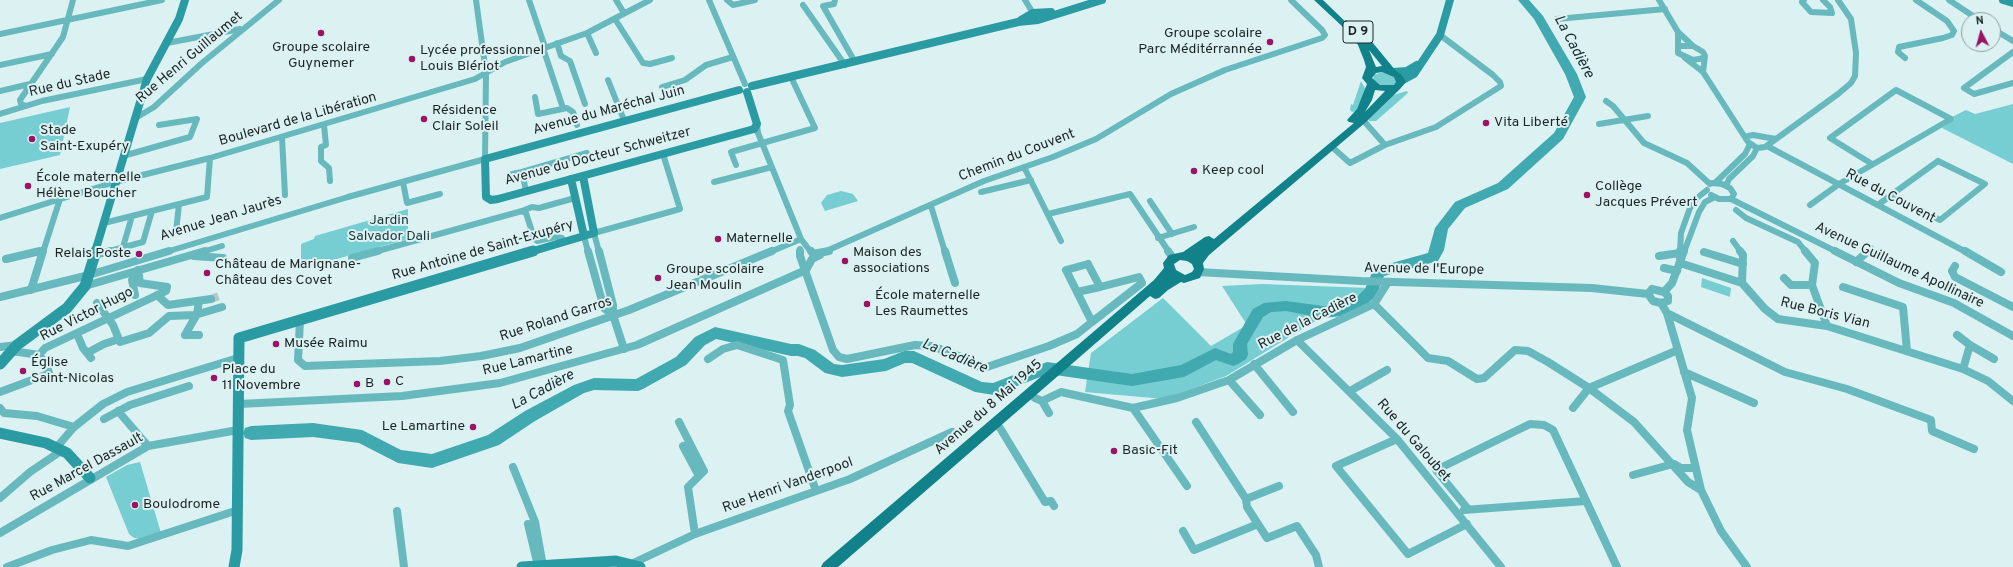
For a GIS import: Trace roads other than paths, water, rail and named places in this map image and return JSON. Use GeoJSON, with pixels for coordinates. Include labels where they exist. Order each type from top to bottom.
{"type":"FeatureCollection","features":[{"type":"Feature","properties":{"kind":"main road"},"geometry":{"type":"LineString","coordinates":[[0,364],[15,348],[67,308],[85,286],[146,79],[179,19],[185,0]]}},
{"type":"Feature","properties":{"kind":"main road","name":"Avenue du Maréchal Juin"},"geometry":{"type":"LineString","coordinates":[[485,159],[746,88],[1018,22],[1035,16],[1066,11],[1102,0]]}},
{"type":"Feature","properties":{"kind":"main road","name":"D 9"},"geometry":{"type":"LineString","coordinates":[[1318,0],[1366,39],[1392,71]]}},
{"type":"Feature","properties":{"kind":"main road","name":"D 9"},"geometry":{"type":"LineString","coordinates":[[1318,0],[1347,26],[1362,44],[1369,60],[1370,66],[1368,74]]}},
{"type":"Feature","properties":{"kind":"main road"},"geometry":{"type":"LineString","coordinates":[[1372,84],[1371,92],[1361,111],[1340,131],[1198,249],[1185,256],[1173,258],[1168,263],[1169,270],[1180,278],[1193,277],[1205,252],[1363,120],[1393,89],[1400,85],[1401,81],[1414,74],[1440,35],[1450,0]]}},
{"type":"Feature","properties":{"kind":"main road"},"geometry":{"type":"LineString","coordinates":[[2003,0],[2013,3]]}},
{"type":"Feature","properties":{"kind":"main road"},"geometry":{"type":"LineString","coordinates":[[1393,89],[1378,88],[1367,78],[1368,74],[1377,69],[1406,71],[1414,67],[1431,48]]}},
{"type":"Feature","properties":{"kind":"main road"},"geometry":{"type":"LineString","coordinates":[[1392,71],[1401,81]]}},
{"type":"Feature","properties":{"kind":"main road"},"geometry":{"type":"LineString","coordinates":[[746,88],[745,104],[757,129]]}},
{"type":"Feature","properties":{"kind":"main road","name":"Avenue du Docteur Schweitzer"},"geometry":{"type":"LineString","coordinates":[[485,159],[486,197],[488,199],[498,199],[757,129]]}},
{"type":"Feature","properties":{"kind":"main road"},"geometry":{"type":"LineString","coordinates":[[583,176],[594,233]]}},
{"type":"Feature","properties":{"kind":"main road"},"geometry":{"type":"LineString","coordinates":[[571,179],[570,199],[584,236]]}},
{"type":"Feature","properties":{"kind":"main road","name":"Rue Antoine de Saint-Exupéry"},"geometry":{"type":"LineString","coordinates":[[238,358],[239,338],[594,233]]}},
{"type":"Feature","properties":{"kind":"main road"},"geometry":{"type":"LineString","coordinates":[[1185,256],[1198,267]]}},
{"type":"Feature","properties":{"kind":"main road","name":"Avenue du 8 Mai 1945"},"geometry":{"type":"LineString","coordinates":[[828,567],[1071,362],[1158,283],[1169,270]]}},
{"type":"Feature","properties":{"kind":"main road","name":"Avenue du 8 Mai 1945"},"geometry":{"type":"LineString","coordinates":[[1071,362],[1164,287],[1180,278]]}},
{"type":"Feature","properties":{"kind":"main road"},"geometry":{"type":"LineString","coordinates":[[234,567],[237,550],[238,510],[238,358]]}},
{"type":"Feature","properties":{"kind":"main road","name":"Avenue du 8 Mai 1945"},"geometry":{"type":"LineString","coordinates":[[840,567],[1000,428],[1039,399],[1048,382]]}},
{"type":"Feature","properties":{"kind":"main road"},"geometry":{"type":"LineString","coordinates":[[0,433],[31,439],[58,449],[67,454],[90,478]]}},
{"type":"Feature","properties":{"kind":"main road"},"geometry":{"type":"LineString","coordinates":[[522,567],[563,566],[616,561],[636,565]]}},
{"type":"Feature","properties":{"kind":"street"},"geometry":{"type":"LineString","coordinates":[[26,106],[21,104],[20,100],[63,38],[73,0]]}},
{"type":"Feature","properties":{"kind":"street"},"geometry":{"type":"LineString","coordinates":[[0,34],[162,0]]}},
{"type":"Feature","properties":{"kind":"street","name":"Rue Henri Guillaumet"},"geometry":{"type":"LineString","coordinates":[[134,119],[154,107],[202,63],[279,0]]}},
{"type":"Feature","properties":{"kind":"street"},"geometry":{"type":"LineString","coordinates":[[476,0],[486,73],[485,159]]}},
{"type":"Feature","properties":{"kind":"street"},"geometry":{"type":"LineString","coordinates":[[529,0],[563,108]]}},
{"type":"Feature","properties":{"kind":"street"},"geometry":{"type":"LineString","coordinates":[[616,0],[624,13]]}},
{"type":"Feature","properties":{"kind":"street","name":"Boulevard de la Libération"},"geometry":{"type":"LineString","coordinates":[[0,218],[115,182],[210,158],[475,79],[505,62],[587,33],[650,0]]}},
{"type":"Feature","properties":{"kind":"street"},"geometry":{"type":"LineString","coordinates":[[709,0],[746,88]]}},
{"type":"Feature","properties":{"kind":"street"},"geometry":{"type":"LineString","coordinates":[[726,0],[734,5],[756,0]]}},
{"type":"Feature","properties":{"kind":"street"},"geometry":{"type":"LineString","coordinates":[[835,0],[834,4],[823,6],[855,62]]}},
{"type":"Feature","properties":{"kind":"street"},"geometry":{"type":"LineString","coordinates":[[1025,0],[1035,16]]}},
{"type":"Feature","properties":{"kind":"street","name":"Chemin du Couvent"},"geometry":{"type":"LineString","coordinates":[[812,256],[829,251],[984,181],[1096,139],[1171,94],[1225,70],[1322,38],[1325,35],[1322,30],[1291,0]]}},
{"type":"Feature","properties":{"kind":"street"},"geometry":{"type":"LineString","coordinates":[[1659,0],[1678,32],[1693,46],[1703,52],[1704,72]]}},
{"type":"Feature","properties":{"kind":"street"},"geometry":{"type":"LineString","coordinates":[[1804,0],[1802,2],[1804,7],[1811,12],[1832,13],[1830,7],[1823,0]]}},
{"type":"Feature","properties":{"kind":"street"},"geometry":{"type":"LineString","coordinates":[[1757,148],[1767,146],[1838,94],[1851,83],[1855,76],[1856,53],[1851,19],[1838,0]]}},
{"type":"Feature","properties":{"kind":"street"},"geometry":{"type":"LineString","coordinates":[[1905,58],[1898,52],[1899,46],[1943,38],[1952,35],[1954,30],[1946,21],[1916,0]]}},
{"type":"Feature","properties":{"kind":"street"},"geometry":{"type":"LineString","coordinates":[[1949,0],[1967,12]]}},
{"type":"Feature","properties":{"kind":"street"},"geometry":{"type":"LineString","coordinates":[[803,5],[845,65]]}},
{"type":"Feature","properties":{"kind":"street"},"geometry":{"type":"LineString","coordinates":[[1557,19],[1665,9]]}},
{"type":"Feature","properties":{"kind":"street"},"geometry":{"type":"LineString","coordinates":[[615,18],[641,62],[650,64],[672,58]]}},
{"type":"Feature","properties":{"kind":"street"},"geometry":{"type":"LineString","coordinates":[[167,43],[240,29]]}},
{"type":"Feature","properties":{"kind":"street"},"geometry":{"type":"LineString","coordinates":[[1678,32],[1678,53],[1704,72],[1736,126],[1757,148]]}},
{"type":"Feature","properties":{"kind":"street"},"geometry":{"type":"LineString","coordinates":[[587,33],[596,53]]}},
{"type":"Feature","properties":{"kind":"street"},"geometry":{"type":"LineString","coordinates":[[2001,34],[2013,41]]}},
{"type":"Feature","properties":{"kind":"street"},"geometry":{"type":"LineString","coordinates":[[1332,147],[1350,163],[1385,145],[1436,127],[1501,86],[1500,82],[1493,75],[1440,35]]}},
{"type":"Feature","properties":{"kind":"street"},"geometry":{"type":"LineString","coordinates":[[557,44],[561,56],[570,61],[585,104]]}},
{"type":"Feature","properties":{"kind":"street"},"geometry":{"type":"LineString","coordinates":[[1679,46],[1693,46]]}},
{"type":"Feature","properties":{"kind":"street"},"geometry":{"type":"LineString","coordinates":[[2013,52],[1964,88],[1974,94],[2013,84]]}},
{"type":"Feature","properties":{"kind":"street"},"geometry":{"type":"LineString","coordinates":[[0,65],[52,54]]}},
{"type":"Feature","properties":{"kind":"street"},"geometry":{"type":"LineString","coordinates":[[662,87],[685,80],[706,65],[733,57]]}},
{"type":"Feature","properties":{"kind":"street"},"geometry":{"type":"LineString","coordinates":[[1685,58],[1697,61],[1704,58]]}},
{"type":"Feature","properties":{"kind":"street"},"geometry":{"type":"LineString","coordinates":[[736,165],[731,152],[815,128],[791,77]]}},
{"type":"Feature","properties":{"kind":"street","name":"Rue du Stade"},"geometry":{"type":"LineString","coordinates":[[0,114],[42,101],[146,79]]}},
{"type":"Feature","properties":{"kind":"street"},"geometry":{"type":"LineString","coordinates":[[608,80],[624,120]]}},
{"type":"Feature","properties":{"kind":"street"},"geometry":{"type":"LineString","coordinates":[[0,91],[30,84]]}},
{"type":"Feature","properties":{"kind":"street"},"geometry":{"type":"LineString","coordinates":[[1810,205],[1839,184],[1951,119],[1896,90],[1830,138],[1872,164]]}},
{"type":"Feature","properties":{"kind":"street"},"geometry":{"type":"LineString","coordinates":[[535,97],[538,114],[563,108],[573,112],[577,125]]}},
{"type":"Feature","properties":{"kind":"street"},"geometry":{"type":"LineString","coordinates":[[1606,101],[1613,106],[1644,143],[1687,163],[1711,186],[1715,197],[1705,202],[1699,212],[1672,283],[1664,292],[1668,296],[1668,301],[1662,304]]}},
{"type":"Feature","properties":{"kind":"street"},"geometry":{"type":"LineString","coordinates":[[1599,124],[1626,121],[1648,116]]}},
{"type":"Feature","properties":{"kind":"street"},"geometry":{"type":"LineString","coordinates":[[123,156],[190,137],[197,119],[159,125]]}},
{"type":"Feature","properties":{"kind":"street"},"geometry":{"type":"LineString","coordinates":[[1363,120],[1385,145]]}},
{"type":"Feature","properties":{"kind":"street"},"geometry":{"type":"LineString","coordinates":[[324,125],[326,145],[321,147],[322,161],[329,168],[330,181]]}},
{"type":"Feature","properties":{"kind":"street"},"geometry":{"type":"LineString","coordinates":[[757,129],[802,239],[812,256]]}},
{"type":"Feature","properties":{"kind":"street"},"geometry":{"type":"LineString","coordinates":[[282,137],[285,195]]}},
{"type":"Feature","properties":{"kind":"street"},"geometry":{"type":"LineString","coordinates":[[1762,138],[1767,146]]}},
{"type":"Feature","properties":{"kind":"street"},"geometry":{"type":"LineString","coordinates":[[1749,139],[1776,139]]}},
{"type":"Feature","properties":{"kind":"street"},"geometry":{"type":"LineString","coordinates":[[1680,263],[1682,233],[1690,208],[1697,198],[1745,154],[1749,139]]}},
{"type":"Feature","properties":{"kind":"street","name":"Rue du Couvent"},"geometry":{"type":"LineString","coordinates":[[1767,146],[2001,272]]}},
{"type":"Feature","properties":{"kind":"street"},"geometry":{"type":"LineString","coordinates":[[1726,186],[1728,179],[1754,156],[1757,148]]}},
{"type":"Feature","properties":{"kind":"street"},"geometry":{"type":"LineString","coordinates":[[512,174],[587,153]]}},
{"type":"Feature","properties":{"kind":"street","name":"Rue Antoine de Saint-Exupéry"},"geometry":{"type":"LineString","coordinates":[[594,233],[680,209],[663,154]]}},
{"type":"Feature","properties":{"kind":"street"},"geometry":{"type":"LineString","coordinates":[[104,223],[207,197],[210,158]]}},
{"type":"Feature","properties":{"kind":"street","name":"Avenue Jean Jaurès"},"geometry":{"type":"LineString","coordinates":[[0,297],[89,275],[485,159]]}},
{"type":"Feature","properties":{"kind":"street"},"geometry":{"type":"LineString","coordinates":[[1878,205],[1891,195],[1938,161],[1985,184],[1940,220],[1891,195]]}},
{"type":"Feature","properties":{"kind":"street"},"geometry":{"type":"LineString","coordinates":[[714,182],[772,167]]}},
{"type":"Feature","properties":{"kind":"street"},"geometry":{"type":"LineString","coordinates":[[1024,167],[1061,241]]}},
{"type":"Feature","properties":{"kind":"street"},"geometry":{"type":"LineString","coordinates":[[522,172],[526,191]]}},
{"type":"Feature","properties":{"kind":"street"},"geometry":{"type":"LineString","coordinates":[[981,192],[1031,180]]}},
{"type":"Feature","properties":{"kind":"street"},"geometry":{"type":"LineString","coordinates":[[403,182],[407,203],[440,194]]}},
{"type":"Feature","properties":{"kind":"street"},"geometry":{"type":"LineString","coordinates":[[1711,186],[1726,186],[1734,194],[1731,199]]}},
{"type":"Feature","properties":{"kind":"street"},"geometry":{"type":"LineString","coordinates":[[1048,214],[1130,194],[1158,238],[1173,258]]}},
{"type":"Feature","properties":{"kind":"street","name":"Avenue Guillaume Apollinaire"},"geometry":{"type":"LineString","coordinates":[[1715,197],[1724,200],[1731,199],[1899,283],[1954,303],[2013,336]]}},
{"type":"Feature","properties":{"kind":"street"},"geometry":{"type":"LineString","coordinates":[[31,290],[60,199]]}},
{"type":"Feature","properties":{"kind":"street"},"geometry":{"type":"LineString","coordinates":[[352,258],[525,213],[532,207],[539,208],[570,199]]}},
{"type":"Feature","properties":{"kind":"street"},"geometry":{"type":"LineString","coordinates":[[1150,201],[1172,234]]}},
{"type":"Feature","properties":{"kind":"street"},"geometry":{"type":"LineString","coordinates":[[176,232],[179,204]]}},
{"type":"Feature","properties":{"kind":"street"},"geometry":{"type":"LineString","coordinates":[[931,206],[955,283]]}},
{"type":"Feature","properties":{"kind":"street"},"geometry":{"type":"LineString","coordinates":[[1736,210],[1746,218],[1798,242],[1815,263],[1812,285],[1827,326]]}},
{"type":"Feature","properties":{"kind":"street"},"geometry":{"type":"LineString","coordinates":[[95,255],[143,242],[152,211]]}},
{"type":"Feature","properties":{"kind":"street"},"geometry":{"type":"LineString","coordinates":[[525,213],[534,238],[537,241],[556,237],[562,238],[564,242]]}},
{"type":"Feature","properties":{"kind":"street"},"geometry":{"type":"LineString","coordinates":[[123,247],[132,216]]}},
{"type":"Feature","properties":{"kind":"street"},"geometry":{"type":"LineString","coordinates":[[1158,238],[1194,227]]}},
{"type":"Feature","properties":{"kind":"street"},"geometry":{"type":"LineString","coordinates":[[594,233],[609,287],[613,305],[613,315],[624,349]]}},
{"type":"Feature","properties":{"kind":"street"},"geometry":{"type":"LineString","coordinates":[[584,236],[604,308],[613,315]]}},
{"type":"Feature","properties":{"kind":"street"},"geometry":{"type":"LineString","coordinates":[[802,239],[800,249],[806,270],[833,350],[839,358],[847,359],[902,347],[932,346],[962,357],[976,366],[987,367],[1057,343],[1077,334],[1142,283],[1139,277],[1077,292]]}},
{"type":"Feature","properties":{"kind":"street","name":"Rue Roland Garros"},"geometry":{"type":"LineString","coordinates":[[300,320],[298,360],[305,366],[440,361],[481,356],[520,348],[629,310],[802,239]]}},
{"type":"Feature","properties":{"kind":"street"},"geometry":{"type":"LineString","coordinates":[[1680,263],[1742,283],[1744,255],[1733,241]]}},
{"type":"Feature","properties":{"kind":"street"},"geometry":{"type":"LineString","coordinates":[[85,286],[139,273],[187,256],[222,246]]}},
{"type":"Feature","properties":{"kind":"street"},"geometry":{"type":"LineString","coordinates":[[1856,262],[1871,248]]}},
{"type":"Feature","properties":{"kind":"street"},"geometry":{"type":"LineString","coordinates":[[6,259],[44,250]]}},
{"type":"Feature","properties":{"kind":"street"},"geometry":{"type":"LineString","coordinates":[[1704,252],[1743,264]]}},
{"type":"Feature","properties":{"kind":"street"},"geometry":{"type":"LineString","coordinates":[[1677,271],[1666,268],[1662,255],[1680,253]]}},
{"type":"Feature","properties":{"kind":"street"},"geometry":{"type":"LineString","coordinates":[[187,256],[223,258]]}},
{"type":"Feature","properties":{"kind":"street"},"geometry":{"type":"LineString","coordinates":[[803,258],[807,260],[812,256]]}},
{"type":"Feature","properties":{"kind":"street"},"geometry":{"type":"LineString","coordinates":[[806,270],[812,256]]}},
{"type":"Feature","properties":{"kind":"street"},"geometry":{"type":"LineString","coordinates":[[1092,322],[1066,270],[1088,264],[1100,287]]}},
{"type":"Feature","properties":{"kind":"street"},"geometry":{"type":"LineString","coordinates":[[1955,266],[1952,271],[1955,277],[2013,307]]}},
{"type":"Feature","properties":{"kind":"street","name":"Avenue de l'Europe"},"geometry":{"type":"LineString","coordinates":[[1198,267],[1230,275],[1386,282],[1592,288],[1648,294],[1654,289],[1664,292]]}},
{"type":"Feature","properties":{"kind":"street","name":"Rue Lamartine"},"geometry":{"type":"LineString","coordinates":[[239,404],[402,396],[500,383],[637,345],[806,270]]}},
{"type":"Feature","properties":{"kind":"street"},"geometry":{"type":"LineString","coordinates":[[135,295],[132,280],[139,273]]}},
{"type":"Feature","properties":{"kind":"street","name":"Rue Victor Hugo"},"geometry":{"type":"LineString","coordinates":[[0,392],[49,375],[46,364],[39,355],[45,348],[166,291],[167,287],[140,283],[139,273]]}},
{"type":"Feature","properties":{"kind":"street"},"geometry":{"type":"LineString","coordinates":[[1784,278],[1791,285],[1812,285]]}},
{"type":"Feature","properties":{"kind":"street","name":"Rue de la Cadière"},"geometry":{"type":"LineString","coordinates":[[1039,399],[1061,392],[1134,408],[1177,398],[1229,380],[1297,340],[1374,304],[1386,282]]}},
{"type":"Feature","properties":{"kind":"street","name":"Rue Boris Vian"},"geometry":{"type":"LineString","coordinates":[[1742,283],[1765,309],[1778,319],[1827,326],[1963,369],[1988,381],[2013,401]]}},
{"type":"Feature","properties":{"kind":"street"},"geometry":{"type":"LineString","coordinates":[[1843,287],[1903,307],[1907,351]]}},
{"type":"Feature","properties":{"kind":"street"},"geometry":{"type":"LineString","coordinates":[[1648,294],[1653,300],[1662,304],[1667,314],[1692,398],[1687,430],[1701,490],[1721,531],[1747,567]]}},
{"type":"Feature","properties":{"kind":"street"},"geometry":{"type":"LineString","coordinates":[[157,296],[168,305],[211,298]]}},
{"type":"Feature","properties":{"kind":"street"},"geometry":{"type":"LineString","coordinates":[[198,301],[197,314],[185,335],[199,335]]}},
{"type":"Feature","properties":{"kind":"street"},"geometry":{"type":"LineString","coordinates":[[97,303],[106,318],[113,325],[120,341]]}},
{"type":"Feature","properties":{"kind":"street","name":"Rue de la Cadière"},"geometry":{"type":"LineString","coordinates":[[1374,304],[1428,358],[1448,361],[1477,378],[1484,378],[1515,350],[1528,351],[1589,388],[1634,422],[1674,464],[1688,482],[1701,490]]}},
{"type":"Feature","properties":{"kind":"street"},"geometry":{"type":"LineString","coordinates":[[77,334],[89,356],[104,344],[149,333],[169,316],[197,314],[222,307]]}},
{"type":"Feature","properties":{"kind":"street"},"geometry":{"type":"LineString","coordinates":[[1667,314],[1785,372],[1847,389],[1932,420],[1932,431],[1974,449]]}},
{"type":"Feature","properties":{"kind":"street"},"geometry":{"type":"LineString","coordinates":[[1957,335],[1970,345],[1994,359]]}},
{"type":"Feature","properties":{"kind":"street","name":"Rue du Galoubet"},"geometry":{"type":"LineString","coordinates":[[1297,340],[1397,439],[1501,567]]}},
{"type":"Feature","properties":{"kind":"street"},"geometry":{"type":"LineString","coordinates":[[708,359],[723,349],[737,345],[783,360],[790,405],[788,411],[816,491]]}},
{"type":"Feature","properties":{"kind":"street"},"geometry":{"type":"LineString","coordinates":[[1963,369],[1970,345]]}},
{"type":"Feature","properties":{"kind":"street"},"geometry":{"type":"LineString","coordinates":[[0,347],[15,348],[39,355]]}},
{"type":"Feature","properties":{"kind":"street"},"geometry":{"type":"LineString","coordinates":[[1573,408],[1589,388],[1678,350]]}},
{"type":"Feature","properties":{"kind":"street"},"geometry":{"type":"LineString","coordinates":[[1,496],[58,449],[74,427],[94,410],[127,392],[238,358]]}},
{"type":"Feature","properties":{"kind":"street","name":"Rue de la Cadière"},"geometry":{"type":"LineString","coordinates":[[1254,364],[1292,412]]}},
{"type":"Feature","properties":{"kind":"street"},"geometry":{"type":"LineString","coordinates":[[1350,391],[1387,370]]}},
{"type":"Feature","properties":{"kind":"street"},"geometry":{"type":"LineString","coordinates":[[1684,372],[1754,403]]}},
{"type":"Feature","properties":{"kind":"street"},"geometry":{"type":"LineString","coordinates":[[1229,380],[1260,415]]}},
{"type":"Feature","properties":{"kind":"street"},"geometry":{"type":"LineString","coordinates":[[104,419],[118,411],[151,397],[189,386]]}},
{"type":"Feature","properties":{"kind":"street"},"geometry":{"type":"LineString","coordinates":[[1039,399],[1049,413]]}},
{"type":"Feature","properties":{"kind":"street"},"geometry":{"type":"LineString","coordinates":[[0,408],[4,413],[37,416],[74,427]]}},
{"type":"Feature","properties":{"kind":"street"},"geometry":{"type":"LineString","coordinates":[[1134,408],[1187,486]]}},
{"type":"Feature","properties":{"kind":"street"},"geometry":{"type":"LineString","coordinates":[[118,411],[148,446]]}},
{"type":"Feature","properties":{"kind":"street"},"geometry":{"type":"LineString","coordinates":[[679,422],[704,471],[688,487],[695,534]]}},
{"type":"Feature","properties":{"kind":"street"},"geometry":{"type":"LineString","coordinates":[[1196,422],[1246,499],[1247,507],[1267,538],[1298,526],[1316,555],[1319,567]]}},
{"type":"Feature","properties":{"kind":"street"},"geometry":{"type":"LineString","coordinates":[[1468,509],[1436,470],[1530,424],[1544,425],[1553,430],[1617,567]]}},
{"type":"Feature","properties":{"kind":"street"},"geometry":{"type":"LineString","coordinates":[[1000,428],[1045,502],[1050,501],[1054,506]]}},
{"type":"Feature","properties":{"kind":"street","name":"Rue Marcel Dassault"},"geometry":{"type":"LineString","coordinates":[[0,533],[90,478],[148,446],[238,430]]}},
{"type":"Feature","properties":{"kind":"street","name":"Rue Henri Vanderpool"},"geometry":{"type":"LineString","coordinates":[[636,565],[695,534],[850,479],[952,432]]}},
{"type":"Feature","properties":{"kind":"street"},"geometry":{"type":"LineString","coordinates":[[1397,439],[1336,466],[1408,554],[1467,524]]}},
{"type":"Feature","properties":{"kind":"street"},"geometry":{"type":"LineString","coordinates":[[683,446],[699,476]]}},
{"type":"Feature","properties":{"kind":"street"},"geometry":{"type":"LineString","coordinates":[[1633,475],[1674,464],[1681,468],[1696,468]]}},
{"type":"Feature","properties":{"kind":"street"},"geometry":{"type":"LineString","coordinates":[[513,467],[535,522],[540,566]]}},
{"type":"Feature","properties":{"kind":"street"},"geometry":{"type":"LineString","coordinates":[[1246,499],[1279,486]]}},
{"type":"Feature","properties":{"kind":"street"},"geometry":{"type":"LineString","coordinates":[[1458,513],[1468,509],[1586,502]]}},
{"type":"Feature","properties":{"kind":"street"},"geometry":{"type":"LineString","coordinates":[[7,567],[52,550],[91,540],[128,546],[238,510]]}},
{"type":"Feature","properties":{"kind":"street"},"geometry":{"type":"LineString","coordinates":[[397,511],[404,567]]}},
{"type":"Feature","properties":{"kind":"street"},"geometry":{"type":"LineString","coordinates":[[528,524],[540,566]]}},
{"type":"Feature","properties":{"kind":"street"},"geometry":{"type":"LineString","coordinates":[[1183,531],[1194,550],[1258,524]]}},
{"type":"Feature","properties":{"kind":"waterway","name":"La Cadière"},"geometry":{"type":"LineString","coordinates":[[251,433],[277,433],[313,430],[362,437],[398,456],[432,461],[493,440],[530,416],[579,389],[594,384],[638,385],[681,361],[700,341],[715,333],[791,350],[799,350],[810,354],[830,369],[842,371],[886,365],[904,357],[914,357],[980,388],[994,389],[1047,368],[1132,380],[1184,371],[1215,354],[1233,360],[1241,355],[1240,344],[1258,313],[1269,307],[1286,306],[1323,312],[1343,310],[1360,302],[1371,292],[1379,272],[1433,257],[1437,250],[1442,228],[1460,205],[1503,186],[1559,136],[1580,97],[1571,74],[1539,18],[1523,0]]}},
{"type":"Feature","properties":{"kind":"tunnel"},"geometry":{"type":"LineString","coordinates":[[211,299],[222,295]]}},
{"type":"Feature","properties":{"kind":"place","name":"Groupe scolaire Guynemer"},"geometry":{"type":"Point","coordinates":[321,33]}},
{"type":"Feature","properties":{"kind":"place","name":"Groupe scolaire Parc Méditérrannée"},"geometry":{"type":"Point","coordinates":[1270,42]}},
{"type":"Feature","properties":{"kind":"place","name":"Lycée professionnel Louis Blériot"},"geometry":{"type":"Point","coordinates":[412,59]}},
{"type":"Feature","properties":{"kind":"place","name":"Résidence Clair Soleil"},"geometry":{"type":"Point","coordinates":[424,119]}},
{"type":"Feature","properties":{"kind":"place","name":"Vita Liberté"},"geometry":{"type":"Point","coordinates":[1486,123]}},
{"type":"Feature","properties":{"kind":"place","name":"Stade Saint-Exupéry"},"geometry":{"type":"Point","coordinates":[32,139]}},
{"type":"Feature","properties":{"kind":"place","name":"Keep cool"},"geometry":{"type":"Point","coordinates":[1194,171]}},
{"type":"Feature","properties":{"kind":"place","name":"École maternelle Hélène Boucher"},"geometry":{"type":"Point","coordinates":[28,186]}},
{"type":"Feature","properties":{"kind":"place","name":"Collège Jacques Prévert"},"geometry":{"type":"Point","coordinates":[1587,195]}},
{"type":"Feature","properties":{"kind":"place","name":"Maternelle"},"geometry":{"type":"Point","coordinates":[718,239]}},
{"type":"Feature","properties":{"kind":"place","name":"Relais Poste"},"geometry":{"type":"Point","coordinates":[139,254]}},
{"type":"Feature","properties":{"kind":"place","name":"Maison des associations"},"geometry":{"type":"Point","coordinates":[845,261]}},
{"type":"Feature","properties":{"kind":"place","name":"Château de Marignane- Château des Covet"},"geometry":{"type":"Point","coordinates":[207,273]}},
{"type":"Feature","properties":{"kind":"place","name":"Groupe scolaire Jean Moulin"},"geometry":{"type":"Point","coordinates":[658,278]}},
{"type":"Feature","properties":{"kind":"place","name":"École maternelle Les Raumettes"},"geometry":{"type":"Point","coordinates":[867,304]}},
{"type":"Feature","properties":{"kind":"place","name":"Musée Raimu"},"geometry":{"type":"Point","coordinates":[276,344]}},
{"type":"Feature","properties":{"kind":"place","name":"Église Saint-Nicolas"},"geometry":{"type":"Point","coordinates":[23,371]}},
{"type":"Feature","properties":{"kind":"place","name":"Place du 11 Novembre"},"geometry":{"type":"Point","coordinates":[214,378]}},
{"type":"Feature","properties":{"kind":"place","name":"C"},"geometry":{"type":"Point","coordinates":[387,382]}},
{"type":"Feature","properties":{"kind":"place","name":"B"},"geometry":{"type":"Point","coordinates":[357,384]}},
{"type":"Feature","properties":{"kind":"place","name":"Le Lamartine"},"geometry":{"type":"Point","coordinates":[473,427]}},
{"type":"Feature","properties":{"kind":"place","name":"Basic-Fit"},"geometry":{"type":"Point","coordinates":[1114,451]}},
{"type":"Feature","properties":{"kind":"place","name":"Boulodrome"},"geometry":{"type":"Point","coordinates":[135,505]}},
{"type":"Feature","properties":{"kind":"park label","name":"Jardin Salvador Dali"},"geometry":{"type":"Point","coordinates":[389,230]}}]}
